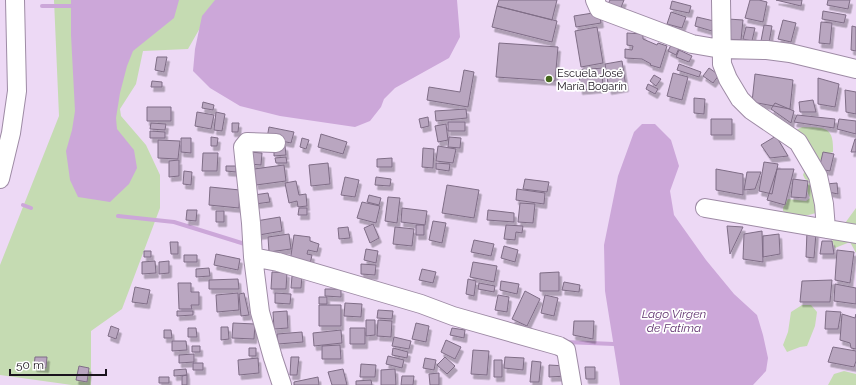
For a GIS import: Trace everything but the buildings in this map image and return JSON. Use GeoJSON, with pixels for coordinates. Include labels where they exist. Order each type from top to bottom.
{"type":"FeatureCollection","features":[{"type":"Feature","properties":{"kind":"street"},"geometry":{"type":"LineString","coordinates":[[0,179],[11,133],[17,91],[16,0]]}},
{"type":"Feature","properties":{"kind":"street"},"geometry":{"type":"LineString","coordinates":[[721,0],[722,64],[728,79],[740,99],[751,110],[798,142],[818,176],[824,204],[826,229]]}},
{"type":"Feature","properties":{"kind":"street"},"geometry":{"type":"LineString","coordinates":[[597,5],[692,44],[721,49],[767,50],[790,53],[856,69]]}},
{"type":"Feature","properties":{"kind":"street"},"geometry":{"type":"LineString","coordinates":[[276,143],[247,142],[243,147],[251,223],[252,257],[260,312],[282,385]]}},
{"type":"Feature","properties":{"kind":"street"},"geometry":{"type":"LineString","coordinates":[[705,208],[856,234]]}},
{"type":"Feature","properties":{"kind":"street"},"geometry":{"type":"LineString","coordinates":[[252,257],[278,262],[421,304],[453,316],[559,346],[566,350],[568,355],[572,385]]}},
{"type":"Feature","properties":{"kind":"green space"},"geometry":{"type":"Polygon","coordinates":[[[54,0],[216,0],[188,49],[143,51],[136,84],[120,109],[121,116],[146,145],[160,175],[160,208],[122,309],[91,331],[91,385],[72,385],[0,375],[0,265],[59,116],[54,0]]]}},
{"type":"Feature","properties":{"kind":"green space"},"geometry":{"type":"Polygon","coordinates":[[[802,127],[822,128],[829,132],[832,137],[833,152],[827,154],[815,165],[796,136],[796,130],[802,127]]]}},
{"type":"Feature","properties":{"kind":"green space"},"geometry":{"type":"Polygon","coordinates":[[[808,169],[821,212],[802,216],[788,214],[783,211],[783,208],[788,199],[806,201],[810,198],[807,191],[809,181],[805,179],[803,175],[805,170],[808,169]]]}},
{"type":"Feature","properties":{"kind":"green space"},"geometry":{"type":"Polygon","coordinates":[[[856,208],[856,253],[850,242],[835,248],[832,241],[856,208]]]}},
{"type":"Feature","properties":{"kind":"green space"},"geometry":{"type":"Polygon","coordinates":[[[802,305],[811,305],[817,312],[815,326],[807,346],[787,352],[783,345],[788,332],[791,312],[802,305]]]}},
{"type":"Feature","properties":{"kind":"green space"},"geometry":{"type":"Polygon","coordinates":[[[844,371],[856,374],[856,385],[828,385],[834,374],[844,371]]]}},
{"type":"Feature","properties":{"kind":"water"},"geometry":{"type":"Polygon","coordinates":[[[71,0],[179,0],[174,18],[133,51],[127,66],[120,93],[116,118],[117,129],[134,150],[137,168],[129,184],[110,202],[78,197],[70,180],[66,151],[72,130],[75,111],[71,35],[71,0]]]}},
{"type":"Feature","properties":{"kind":"water"},"geometry":{"type":"Polygon","coordinates":[[[215,0],[457,0],[460,37],[449,58],[395,88],[384,99],[381,107],[370,121],[355,127],[280,116],[240,106],[210,88],[193,71],[195,49],[202,16],[215,0]]]}},
{"type":"Feature","properties":{"kind":"water","name":"Lago Virgen de Fatima"},"geometry":{"type":"Polygon","coordinates":[[[642,124],[655,124],[671,140],[679,166],[670,191],[674,215],[706,260],[734,294],[757,315],[768,358],[766,371],[753,385],[620,385],[605,291],[604,245],[618,176],[634,132],[642,124]]]}},
{"type":"Feature","properties":{"kind":"waterway"},"geometry":{"type":"LineString","coordinates":[[42,6],[71,6]]}},
{"type":"Feature","properties":{"kind":"waterway"},"geometry":{"type":"LineString","coordinates":[[23,205],[31,208]]}},
{"type":"Feature","properties":{"kind":"waterway"},"geometry":{"type":"LineString","coordinates":[[118,216],[174,222],[248,245]]}},
{"type":"Feature","properties":{"kind":"waterway"},"geometry":{"type":"LineString","coordinates":[[565,342],[614,344]]}},
{"type":"Feature","properties":{"kind":"place","name":"Escuela José María Bogarín"},"geometry":{"type":"Point","coordinates":[549,79]}}]}
